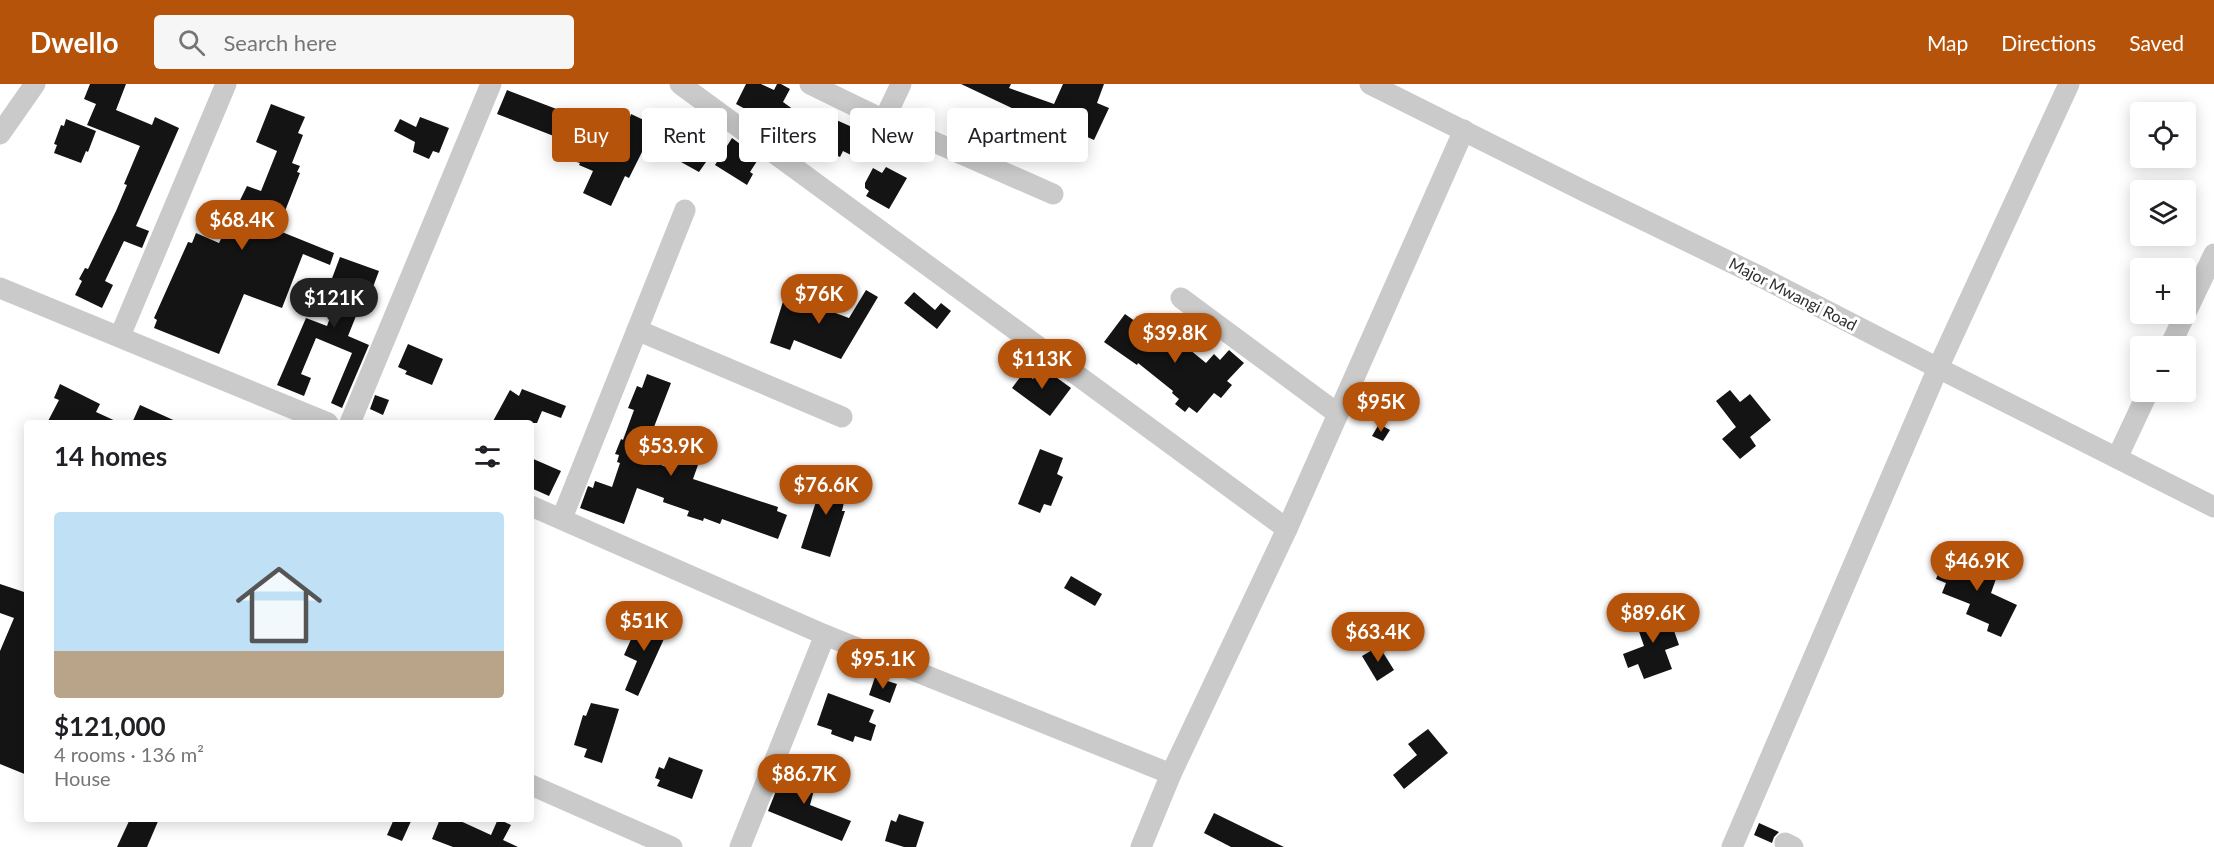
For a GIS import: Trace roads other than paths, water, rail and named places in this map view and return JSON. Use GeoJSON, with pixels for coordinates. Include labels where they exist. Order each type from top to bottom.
{"type":"FeatureCollection","features":[{"type":"Feature","properties":{"kind":"street"},"geometry":{"type":"LineString","coordinates":[[0,134],[35,84]]}},
{"type":"Feature","properties":{"kind":"street"},"geometry":{"type":"LineString","coordinates":[[120,336],[226,84]]}},
{"type":"Feature","properties":{"kind":"street"},"geometry":{"type":"LineString","coordinates":[[351,420],[491,84]]}},
{"type":"Feature","properties":{"kind":"street"},"geometry":{"type":"LineString","coordinates":[[680,84],[1287,529]]}},
{"type":"Feature","properties":{"kind":"street"},"geometry":{"type":"LineString","coordinates":[[810,84],[859,108]]}},
{"type":"Feature","properties":{"kind":"street"},"geometry":{"type":"LineString","coordinates":[[890,108],[901,84]]}},
{"type":"Feature","properties":{"kind":"street","name":"Major Mwangi Road"},"geometry":{"type":"LineString","coordinates":[[1370,84],[1763,278],[1938,369],[2214,507]]}},
{"type":"Feature","properties":{"kind":"street"},"geometry":{"type":"LineString","coordinates":[[1732,847],[1938,369],[2069,84]]}},
{"type":"Feature","properties":{"kind":"street"},"geometry":{"type":"LineString","coordinates":[[1141,847],[1171,774],[1287,529],[1464,130]]}},
{"type":"Feature","properties":{"kind":"street"},"geometry":{"type":"LineString","coordinates":[[935,142],[1053,194]]}},
{"type":"Feature","properties":{"kind":"street"},"geometry":{"type":"LineString","coordinates":[[562,518],[685,210]]}},
{"type":"Feature","properties":{"kind":"street"},"geometry":{"type":"LineString","coordinates":[[2175,336],[2214,254]]}},
{"type":"Feature","properties":{"kind":"street"},"geometry":{"type":"LineString","coordinates":[[0,288],[321,420]]}},
{"type":"Feature","properties":{"kind":"street"},"geometry":{"type":"LineString","coordinates":[[1181,298],[1338,414]]}},
{"type":"Feature","properties":{"kind":"street"},"geometry":{"type":"LineString","coordinates":[[637,330],[842,417]]}},
{"type":"Feature","properties":{"kind":"street"},"geometry":{"type":"LineString","coordinates":[[2117,458],[2143,402]]}},
{"type":"Feature","properties":{"kind":"street"},"geometry":{"type":"LineString","coordinates":[[534,507],[825,635],[1171,774]]}},
{"type":"Feature","properties":{"kind":"street"},"geometry":{"type":"LineString","coordinates":[[740,847],[825,635]]}},
{"type":"Feature","properties":{"kind":"street"},"geometry":{"type":"LineString","coordinates":[[534,787],[672,847]]}}]}
